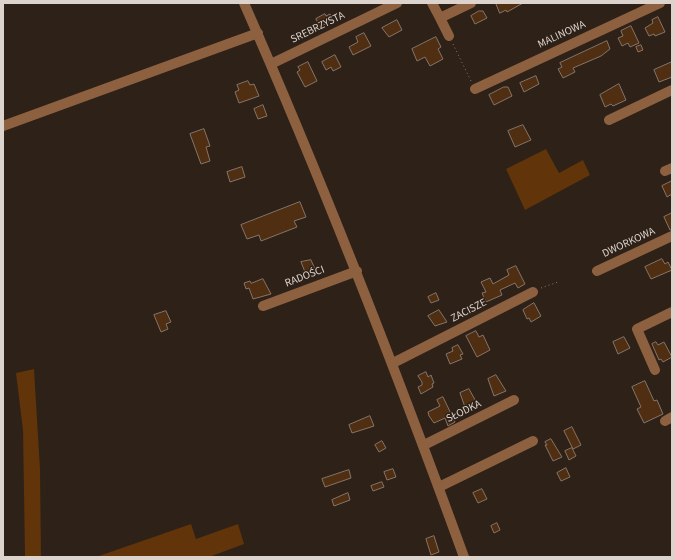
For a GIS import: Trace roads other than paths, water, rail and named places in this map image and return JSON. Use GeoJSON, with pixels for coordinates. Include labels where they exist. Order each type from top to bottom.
{"type":"FeatureCollection","features":[{"type":"Feature","properties":{"kind":"street"},"geometry":{"type":"LineString","coordinates":[[244,3],[258,33],[357,271],[424,444],[464,557]]}},
{"type":"Feature","properties":{"kind":"street","name":"SREBRZYSTA"},"geometry":{"type":"LineString","coordinates":[[270,63],[397,3]]}},
{"type":"Feature","properties":{"kind":"street"},"geometry":{"type":"LineString","coordinates":[[432,3],[449,36]]}},
{"type":"Feature","properties":{"kind":"street"},"geometry":{"type":"LineString","coordinates":[[440,18],[471,3]]}},
{"type":"Feature","properties":{"kind":"street","name":"MALINOWA"},"geometry":{"type":"LineString","coordinates":[[475,88],[660,3]]}},
{"type":"Feature","properties":{"kind":"street"},"geometry":{"type":"LineString","coordinates":[[3,126],[258,33]]}},
{"type":"Feature","properties":{"kind":"street"},"geometry":{"type":"LineString","coordinates":[[609,120],[672,90]]}},
{"type":"Feature","properties":{"kind":"street","name":"DWORKOWA"},"geometry":{"type":"LineString","coordinates":[[597,271],[672,236]]}},
{"type":"Feature","properties":{"kind":"street","name":"RADOŚCI"},"geometry":{"type":"LineString","coordinates":[[263,306],[357,271]]}},
{"type":"Feature","properties":{"kind":"street","name":"ZACISZE"},"geometry":{"type":"LineString","coordinates":[[393,364],[533,292]]}},
{"type":"Feature","properties":{"kind":"street"},"geometry":{"type":"LineString","coordinates":[[655,370],[637,329],[672,312]]}},
{"type":"Feature","properties":{"kind":"street","name":"SŁODKA"},"geometry":{"type":"LineString","coordinates":[[424,444],[514,400]]}},
{"type":"Feature","properties":{"kind":"street"},"geometry":{"type":"LineString","coordinates":[[439,487],[533,441]]}}]}
